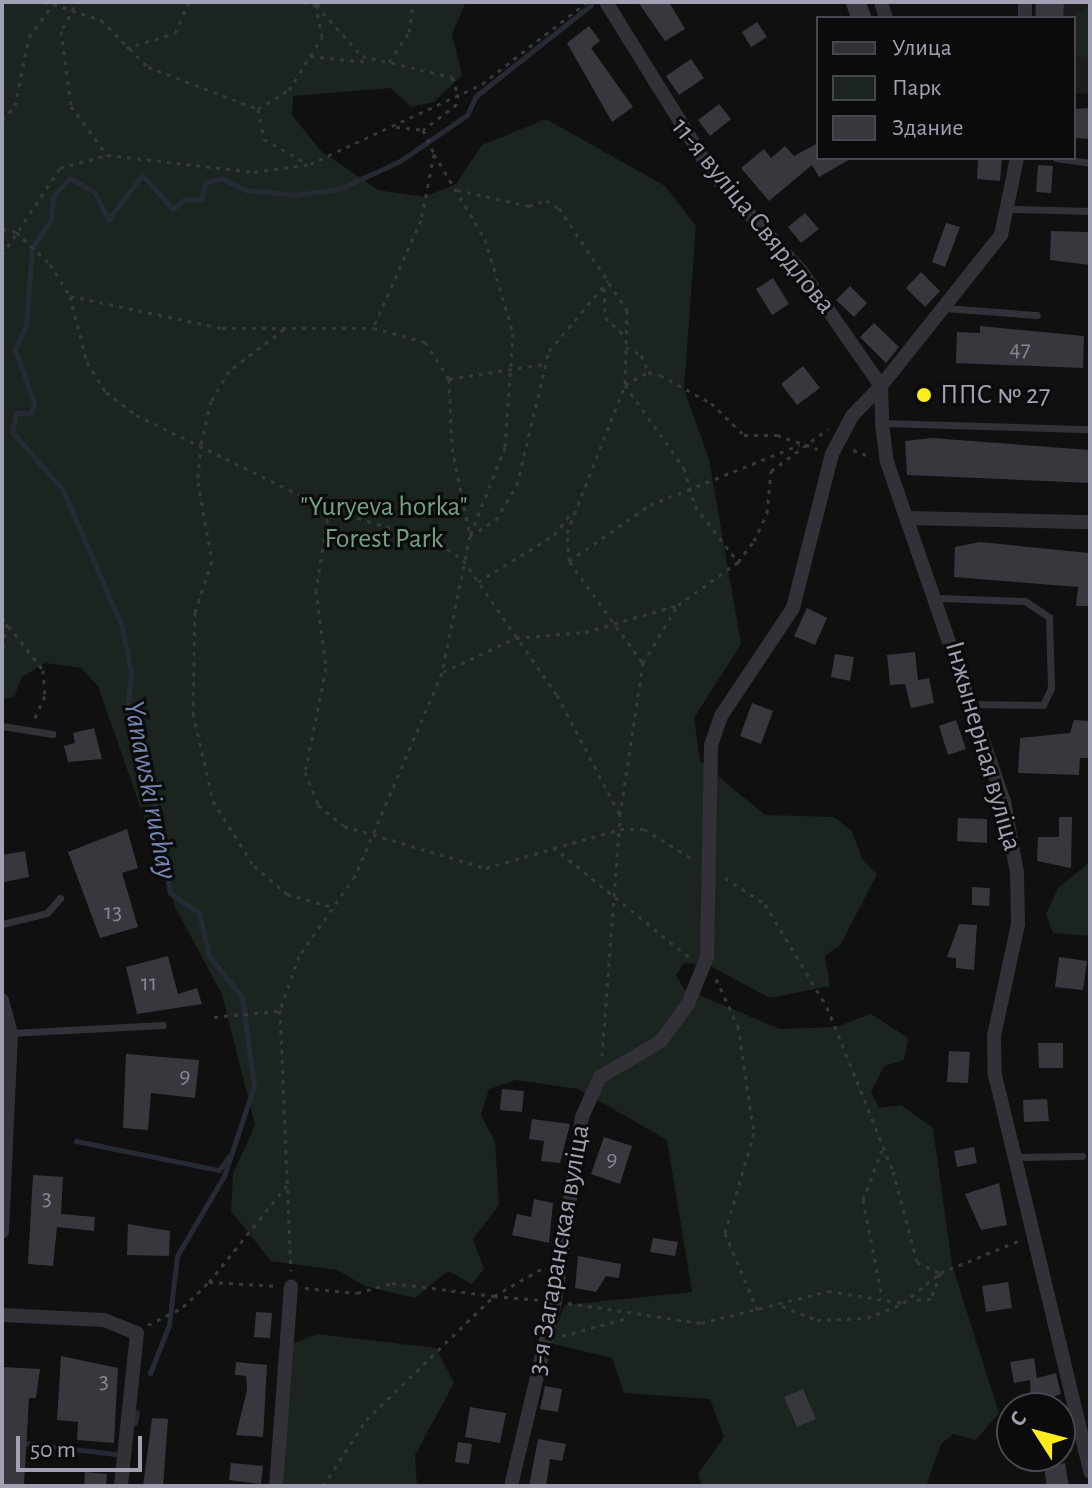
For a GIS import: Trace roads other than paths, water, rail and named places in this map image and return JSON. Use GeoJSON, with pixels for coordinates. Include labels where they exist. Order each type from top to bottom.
{"type":"FeatureCollection","features":[{"type":"Feature","properties":{"kind":"street","name":"11-я вуліца Свярдлова"},"geometry":{"type":"LineString","coordinates":[[606,2],[667,111],[801,271],[881,386]]}},
{"type":"Feature","properties":{"kind":"street"},"geometry":{"type":"LineString","coordinates":[[881,386],[942,308],[984,261],[1011,209],[1017,160]]}},
{"type":"Feature","properties":{"kind":"street","name":"3-я Загаранская вуліца"},"geometry":{"type":"LineString","coordinates":[[511,1486],[555,1301],[582,1117],[600,1077],[661,1041],[702,970],[709,866],[711,745],[721,716],[793,608],[835,449],[852,416],[881,386]]}},
{"type":"Feature","properties":{"kind":"street","name":"Інжынерная вуліца"},"geometry":{"type":"LineString","coordinates":[[881,386],[887,462],[940,598],[974,704],[1017,873],[1018,924],[994,1036],[1029,1237],[1090,1472]]}},
{"type":"Feature","properties":{"kind":"street"},"geometry":{"type":"LineString","coordinates":[[907,518],[1090,522]]}},
{"type":"Feature","properties":{"kind":"street"},"geometry":{"type":"LineString","coordinates":[[2,1000],[11,1033],[2,1232]]}},
{"type":"Feature","properties":{"kind":"street"},"geometry":{"type":"LineString","coordinates":[[276,1486],[291,1287]]}},
{"type":"Feature","properties":{"kind":"street"},"geometry":{"type":"LineString","coordinates":[[2,1315],[104,1320],[137,1333],[121,1486]]}},
{"type":"Feature","properties":{"kind":"lane"},"geometry":{"type":"LineString","coordinates":[[1070,160],[1090,163]]}},
{"type":"Feature","properties":{"kind":"lane"},"geometry":{"type":"LineString","coordinates":[[1011,209],[1090,211]]}},
{"type":"Feature","properties":{"kind":"lane"},"geometry":{"type":"LineString","coordinates":[[942,308],[1037,315]]}},
{"type":"Feature","properties":{"kind":"lane"},"geometry":{"type":"LineString","coordinates":[[882,423],[1090,429]]}},
{"type":"Feature","properties":{"kind":"lane"},"geometry":{"type":"LineString","coordinates":[[940,598],[1025,601],[1049,617],[1051,688],[1043,705],[974,704]]}},
{"type":"Feature","properties":{"kind":"lane"},"geometry":{"type":"LineString","coordinates":[[2,726],[27,727],[52,734]]}},
{"type":"Feature","properties":{"kind":"lane"},"geometry":{"type":"LineString","coordinates":[[2,924],[47,913],[60,898]]}},
{"type":"Feature","properties":{"kind":"lane"},"geometry":{"type":"LineString","coordinates":[[11,1033],[163,1025]]}},
{"type":"Feature","properties":{"kind":"lane"},"geometry":{"type":"LineString","coordinates":[[1013,1157],[1082,1156]]}},
{"type":"Feature","properties":{"kind":"waterway","name":"Yanawski ruchay"},"geometry":{"type":"LineString","coordinates":[[150,1373],[169,1325],[177,1256],[224,1176],[254,1086],[242,997],[209,956],[199,913],[170,893],[145,751],[127,711],[131,672],[122,627],[63,490],[12,432],[16,413],[31,413],[34,403],[15,350],[26,324],[32,248],[51,220],[53,196],[70,178],[95,193],[108,220],[142,175],[173,209],[185,199],[201,200],[205,183],[221,178],[246,190],[295,195],[342,188],[400,161],[467,115],[476,96],[591,5]]}},
{"type":"Feature","properties":{"kind":"waterway"},"geometry":{"type":"LineString","coordinates":[[76,1141],[219,1170],[229,1156]]}},
{"type":"Feature","properties":{"kind":"waterway"},"geometry":{"type":"LineString","coordinates":[[135,1423],[137,1412]]}},
{"type":"Feature","properties":{"kind":"waterway","name":"Yanawski ruchay"},"geometry":{"type":"LineString","coordinates":[[23,1443],[115,1454]]}},
{"type":"Feature","properties":{"kind":"place","name":"ППС № 27"},"geometry":{"type":"Point","coordinates":[924,395]}},
{"type":"Feature","properties":{"kind":"park label","name":"\"Yuryeva horka\" Forest Park"},"geometry":{"type":"Point","coordinates":[384,523]}}]}
